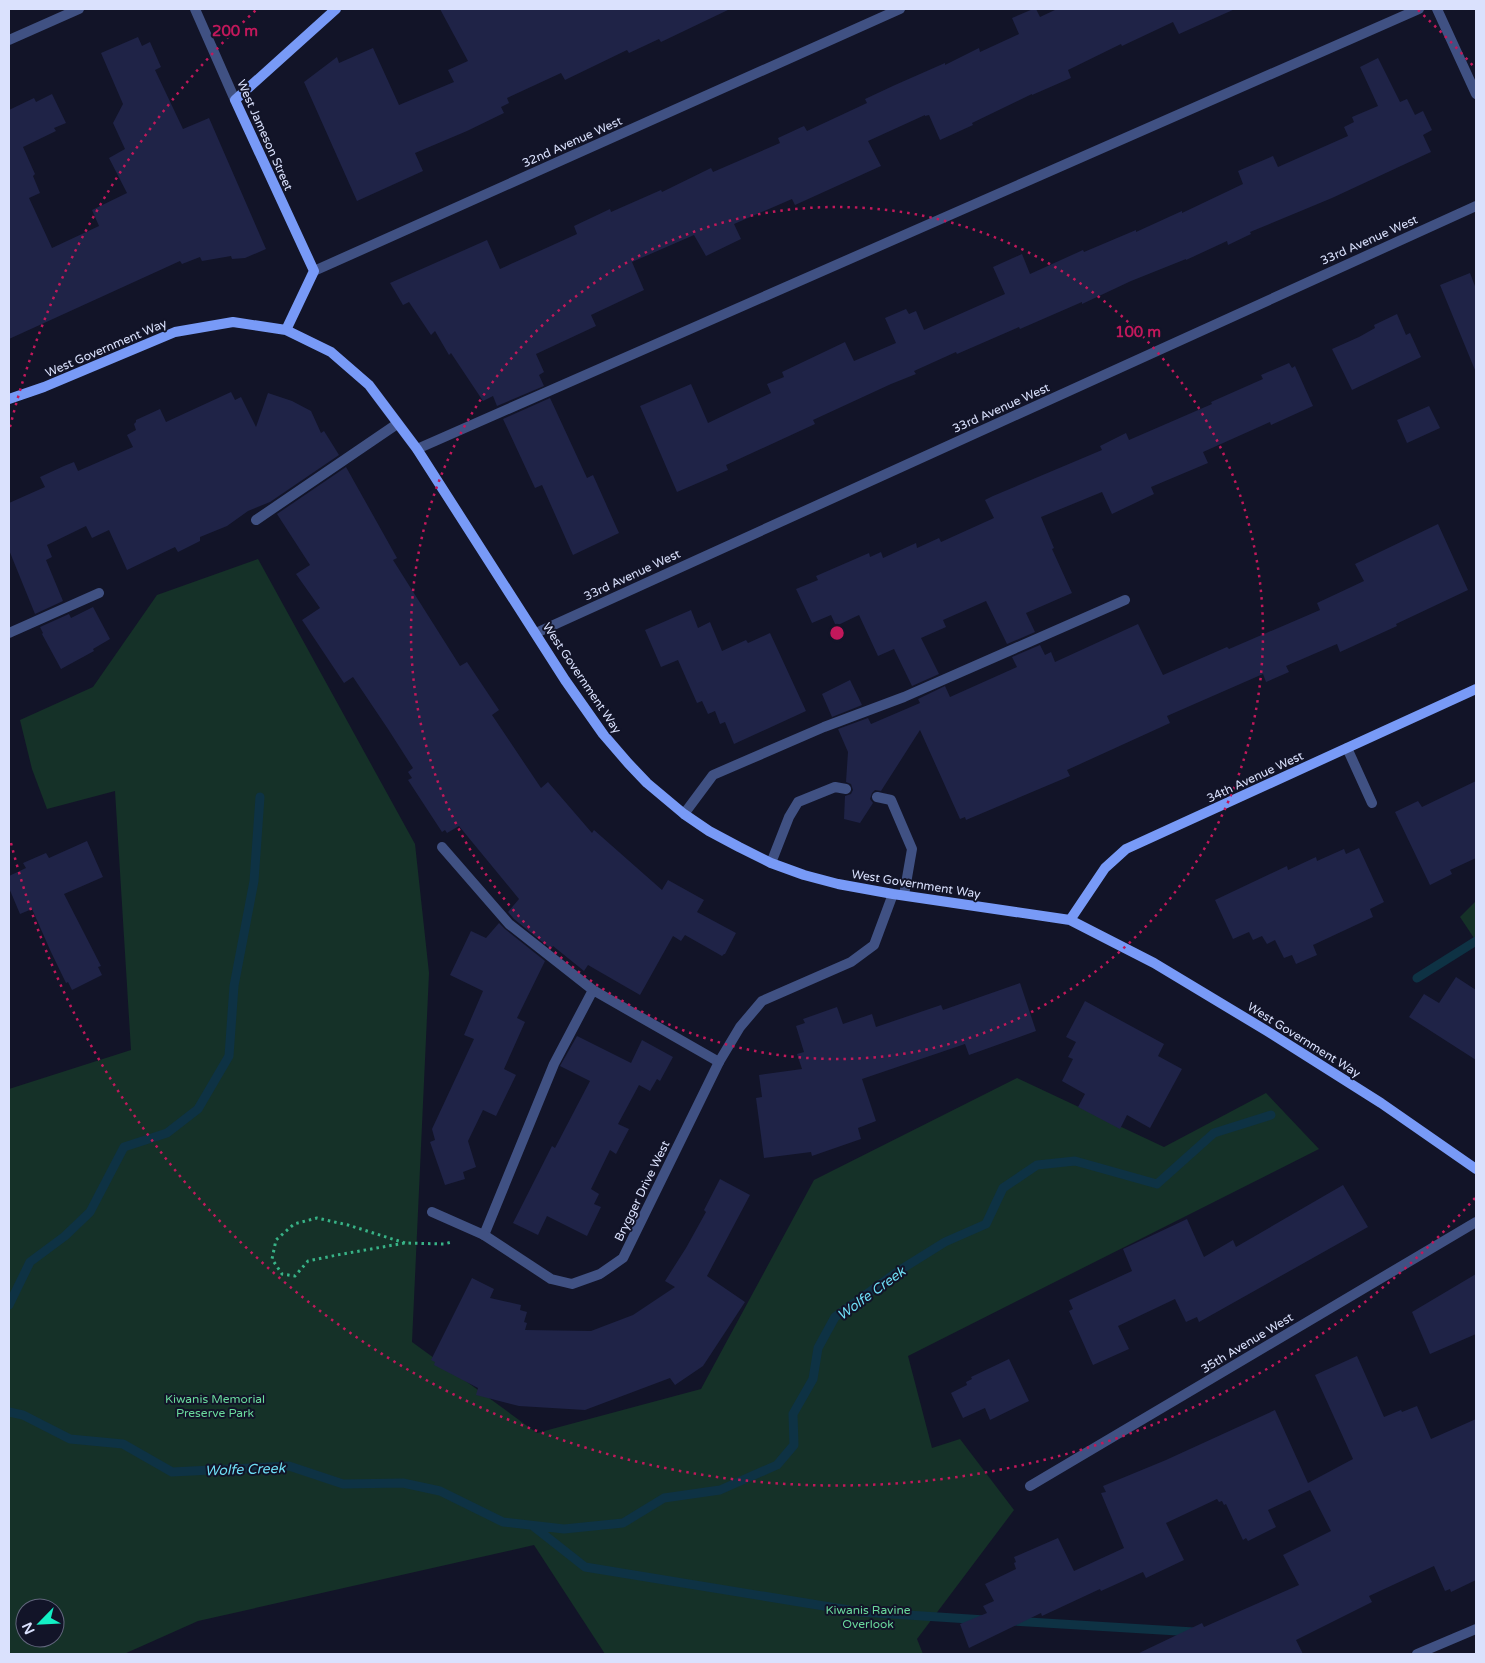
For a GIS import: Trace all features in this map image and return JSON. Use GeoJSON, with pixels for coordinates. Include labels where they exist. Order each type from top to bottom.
{"type":"FeatureCollection","features":[{"type":"Feature","properties":{"kind":"main road"},"geometry":{"type":"LineString","coordinates":[[235,100],[336,9]]}},
{"type":"Feature","properties":{"kind":"main road","name":"West Jameson Street"},"geometry":{"type":"LineString","coordinates":[[235,100],[314,271]]}},
{"type":"Feature","properties":{"kind":"main road"},"geometry":{"type":"LineString","coordinates":[[286,330],[314,271]]}},
{"type":"Feature","properties":{"kind":"main road","name":"West Government Way"},"geometry":{"type":"LineString","coordinates":[[9,399],[44,387],[175,332],[233,322],[286,330],[331,352],[369,385],[417,449],[565,680],[603,734],[647,783],[684,814],[709,831],[771,863],[804,875],[838,884],[904,896],[1070,920],[1154,963],[1268,1031],[1381,1103],[1476,1169]]}},
{"type":"Feature","properties":{"kind":"main road","name":"34th Avenue West"},"geometry":{"type":"LineString","coordinates":[[1070,920],[1105,868],[1126,850],[1476,689]]}},
{"type":"Feature","properties":{"kind":"street"},"geometry":{"type":"LineString","coordinates":[[9,40],[79,9]]}},
{"type":"Feature","properties":{"kind":"street","name":"West Jameson Street"},"geometry":{"type":"LineString","coordinates":[[194,9],[235,100]]}},
{"type":"Feature","properties":{"kind":"street","name":"32nd Avenue West"},"geometry":{"type":"LineString","coordinates":[[314,271],[900,9]]}},
{"type":"Feature","properties":{"kind":"street"},"geometry":{"type":"LineString","coordinates":[[417,449],[1419,9]]}},
{"type":"Feature","properties":{"kind":"street"},"geometry":{"type":"LineString","coordinates":[[1437,9],[1476,94]]}},
{"type":"Feature","properties":{"kind":"street","name":"33rd Avenue West"},"geometry":{"type":"LineString","coordinates":[[536,633],[1476,206]]}},
{"type":"Feature","properties":{"kind":"street"},"geometry":{"type":"LineString","coordinates":[[256,520],[398,424]]}},
{"type":"Feature","properties":{"kind":"street"},"geometry":{"type":"LineString","coordinates":[[9,633],[99,593]]}},
{"type":"Feature","properties":{"kind":"street"},"geometry":{"type":"LineString","coordinates":[[684,814],[713,775],[824,727],[904,696],[1125,600]]}},
{"type":"Feature","properties":{"kind":"street"},"geometry":{"type":"LineString","coordinates":[[1347,748],[1372,803]]}},
{"type":"Feature","properties":{"kind":"street"},"geometry":{"type":"LineString","coordinates":[[771,863],[789,817],[798,802],[835,787],[846,789]]}},
{"type":"Feature","properties":{"kind":"street"},"geometry":{"type":"LineString","coordinates":[[877,797],[891,800],[912,849],[904,896]]}},
{"type":"Feature","properties":{"kind":"street"},"geometry":{"type":"LineString","coordinates":[[442,847],[509,924],[592,990],[719,1062]]}},
{"type":"Feature","properties":{"kind":"street","name":"Brygger Drive West"},"geometry":{"type":"LineString","coordinates":[[432,1212],[484,1235],[550,1279],[572,1284],[600,1274],[623,1258],[719,1062],[740,1027],[762,1001],[851,962],[874,945],[893,894]]}},
{"type":"Feature","properties":{"kind":"street"},"geometry":{"type":"LineString","coordinates":[[484,1235],[554,1064],[592,990]]}},
{"type":"Feature","properties":{"kind":"street","name":"35th Avenue West"},"geometry":{"type":"LineString","coordinates":[[1030,1486],[1476,1222]]}},
{"type":"Feature","properties":{"kind":"street"},"geometry":{"type":"LineString","coordinates":[[1417,1654],[1476,1629]]}},
{"type":"Feature","properties":{"kind":"path"},"geometry":{"type":"LineString","coordinates":[[405,1243],[348,1225],[317,1218],[294,1224],[276,1240],[272,1259],[282,1274],[295,1276],[308,1261],[337,1254],[405,1243],[444,1244],[484,1235]]}},
{"type":"Feature","properties":{"kind":"green space","name":"Kiwanis Memorial Preserve Park"},"geometry":{"type":"Polygon","coordinates":[[[258,559],[415,844],[429,973],[412,1342],[537,1433],[701,1389],[814,1180],[1017,1078],[1164,1147],[1266,1093],[1319,1149],[908,1356],[932,1448],[960,1439],[1014,1510],[917,1639],[923,1654],[605,1654],[534,1545],[198,1621],[124,1654],[9,1654],[9,1089],[131,1050],[115,791],[47,809],[32,769],[20,720],[93,687],[157,595],[258,559]]]}},
{"type":"Feature","properties":{"kind":"green space"},"geometry":{"type":"Polygon","coordinates":[[[1476,901],[1476,941],[1460,917],[1476,901]]]}},
{"type":"Feature","properties":{"kind":"building"},"geometry":{"type":"Polygon","coordinates":[[[440,9],[730,9],[661,42],[659,39],[629,53],[627,50],[565,80],[561,73],[507,98],[509,103],[501,107],[504,113],[415,153],[423,171],[357,201],[304,82],[337,57],[339,63],[373,48],[399,105],[454,82],[448,70],[468,61],[440,9]]]}},
{"type":"Feature","properties":{"kind":"building"},"geometry":{"type":"Polygon","coordinates":[[[1036,9],[1040,17],[1057,9],[1235,9],[1179,34],[1173,22],[1122,46],[1121,44],[1068,70],[1071,78],[1032,94],[940,140],[929,115],[925,115],[868,141],[881,166],[795,205],[792,199],[734,224],[741,239],[706,256],[694,235],[632,262],[644,290],[591,315],[596,326],[536,354],[544,372],[539,375],[544,386],[497,406],[493,396],[483,401],[451,353],[449,355],[435,331],[431,335],[409,302],[403,305],[390,283],[487,240],[500,269],[577,234],[574,226],[610,209],[611,212],[661,190],[662,192],[711,168],[713,172],[780,143],[778,138],[804,126],[807,131],[867,103],[865,99],[895,85],[945,63],[945,65],[979,48],[980,52],[1019,34],[1012,18],[1036,9]]]}},
{"type":"Feature","properties":{"kind":"building"},"geometry":{"type":"Polygon","coordinates":[[[138,37],[142,46],[150,42],[161,67],[155,70],[183,129],[209,118],[266,249],[245,258],[232,259],[231,256],[202,261],[200,257],[182,264],[180,261],[9,339],[9,110],[34,98],[36,102],[52,94],[66,123],[54,128],[56,131],[23,147],[35,174],[33,176],[40,193],[29,198],[52,248],[99,226],[92,210],[127,193],[109,158],[125,149],[113,123],[123,104],[101,53],[138,37]]]}},
{"type":"Feature","properties":{"kind":"building"},"geometry":{"type":"Polygon","coordinates":[[[1378,58],[1400,102],[1407,99],[1415,115],[1423,111],[1432,130],[1423,135],[1431,152],[1332,198],[1250,232],[1251,234],[1228,245],[1227,241],[1186,260],[1131,281],[1082,304],[1082,302],[1020,329],[1019,327],[957,354],[956,352],[914,371],[916,374],[813,420],[815,424],[726,465],[728,470],[677,492],[640,406],[691,384],[708,423],[771,393],[767,384],[784,377],[782,372],[845,342],[854,361],[896,343],[885,318],[906,309],[909,314],[916,311],[924,330],[1005,294],[993,267],[1022,254],[1030,274],[1083,250],[1084,252],[1136,230],[1136,232],[1182,211],[1182,213],[1243,184],[1238,171],[1273,156],[1278,167],[1348,136],[1344,127],[1354,122],[1352,117],[1378,106],[1360,67],[1378,58]]]}},
{"type":"Feature","properties":{"kind":"building"},"geometry":{"type":"Polygon","coordinates":[[[1470,273],[1476,289],[1475,370],[1440,285],[1470,273]]]}},
{"type":"Feature","properties":{"kind":"building"},"geometry":{"type":"Polygon","coordinates":[[[1397,314],[1406,335],[1410,333],[1421,357],[1352,390],[1332,349],[1359,337],[1375,328],[1374,325],[1397,314]]]}},
{"type":"Feature","properties":{"kind":"building"},"geometry":{"type":"Polygon","coordinates":[[[1289,363],[1292,368],[1295,366],[1313,406],[1271,425],[1270,422],[1203,452],[1208,463],[1151,487],[1154,494],[1112,514],[1102,492],[1041,517],[1054,548],[1052,549],[1072,593],[1026,613],[1035,632],[1007,644],[986,601],[943,620],[946,627],[921,638],[939,674],[912,686],[894,649],[878,656],[859,615],[836,626],[831,615],[812,623],[796,589],[818,580],[816,576],[869,553],[870,557],[881,552],[883,558],[916,543],[917,548],[939,538],[941,542],[994,518],[985,500],[1102,450],[1100,446],[1126,433],[1129,440],[1212,404],[1211,402],[1263,379],[1261,375],[1289,363]]]}},
{"type":"Feature","properties":{"kind":"building"},"geometry":{"type":"Polygon","coordinates":[[[231,392],[235,400],[241,397],[256,427],[268,393],[292,401],[311,411],[321,433],[324,431],[339,455],[270,502],[248,511],[227,526],[200,537],[200,541],[178,552],[175,547],[127,570],[109,530],[92,538],[86,526],[47,545],[52,557],[46,560],[63,601],[35,614],[9,550],[9,503],[45,487],[40,477],[64,466],[74,462],[78,471],[133,447],[127,435],[136,430],[134,424],[136,420],[160,409],[166,422],[231,392]]]}},
{"type":"Feature","properties":{"kind":"building"},"geometry":{"type":"Polygon","coordinates":[[[550,398],[587,478],[593,475],[619,533],[573,555],[542,485],[535,488],[503,419],[550,398]]]}},
{"type":"Feature","properties":{"kind":"building"},"geometry":{"type":"Polygon","coordinates":[[[1429,406],[1440,428],[1407,443],[1397,420],[1429,406]]]}},
{"type":"Feature","properties":{"kind":"building"},"geometry":{"type":"Polygon","coordinates":[[[346,467],[397,558],[393,560],[460,666],[467,662],[499,710],[492,715],[541,788],[548,782],[592,833],[594,830],[662,890],[668,880],[704,900],[697,912],[736,933],[725,954],[722,956],[685,935],[681,941],[673,936],[640,995],[588,965],[584,971],[553,946],[551,949],[514,919],[508,912],[519,899],[459,826],[447,833],[445,830],[442,832],[408,780],[412,778],[408,772],[413,768],[388,729],[353,677],[344,683],[302,620],[320,608],[296,574],[310,565],[277,514],[346,467]]]}},
{"type":"Feature","properties":{"kind":"building"},"geometry":{"type":"Polygon","coordinates":[[[1438,524],[1468,590],[1396,624],[1397,626],[1340,652],[1337,644],[1286,666],[1289,672],[1266,682],[1263,674],[1167,716],[1170,723],[1067,770],[1070,776],[966,820],[965,817],[960,819],[920,730],[881,791],[875,790],[872,793],[870,799],[873,803],[860,823],[844,819],[845,796],[851,794],[853,790],[851,784],[846,782],[848,752],[838,729],[868,718],[871,724],[920,703],[918,699],[945,686],[950,697],[1017,667],[1012,657],[1040,645],[1045,655],[1051,652],[1055,662],[1138,624],[1163,675],[1320,610],[1317,603],[1364,581],[1355,564],[1438,524]]]}},
{"type":"Feature","properties":{"kind":"building"},"geometry":{"type":"Polygon","coordinates":[[[93,607],[110,639],[93,649],[94,651],[61,669],[40,627],[69,614],[71,618],[93,607]]]}},
{"type":"Feature","properties":{"kind":"building"},"geometry":{"type":"Polygon","coordinates":[[[691,610],[698,628],[710,622],[722,651],[746,640],[748,643],[770,633],[806,711],[734,744],[725,722],[720,724],[715,711],[708,714],[702,701],[697,703],[678,660],[661,667],[645,630],[691,610]]]}},
{"type":"Feature","properties":{"kind":"building"},"geometry":{"type":"Polygon","coordinates":[[[850,680],[862,705],[832,717],[822,694],[850,680]]]}},
{"type":"Feature","properties":{"kind":"building"},"geometry":{"type":"Polygon","coordinates":[[[1476,781],[1476,858],[1450,870],[1452,874],[1430,885],[1395,812],[1418,801],[1422,807],[1476,781]]]}},
{"type":"Feature","properties":{"kind":"building"},"geometry":{"type":"Polygon","coordinates":[[[87,841],[103,877],[64,894],[101,966],[98,967],[102,975],[72,990],[68,982],[66,983],[32,909],[20,914],[9,888],[9,876],[26,868],[23,863],[46,853],[49,858],[87,841]]]}},
{"type":"Feature","properties":{"kind":"building"},"geometry":{"type":"Polygon","coordinates":[[[1359,848],[1384,902],[1370,909],[1373,917],[1313,945],[1317,955],[1296,964],[1292,955],[1284,958],[1275,940],[1267,944],[1262,936],[1253,940],[1249,932],[1233,939],[1215,900],[1287,866],[1288,870],[1316,857],[1317,861],[1344,849],[1346,854],[1359,848]]]}},
{"type":"Feature","properties":{"kind":"building"},"geometry":{"type":"Polygon","coordinates":[[[499,923],[545,961],[517,1018],[525,1022],[504,1069],[516,1075],[496,1116],[483,1110],[468,1141],[476,1167],[463,1172],[465,1179],[445,1185],[430,1142],[435,1140],[432,1129],[474,1039],[464,1035],[483,991],[450,975],[471,931],[486,938],[499,923]]]}},
{"type":"Feature","properties":{"kind":"building"},"geometry":{"type":"Polygon","coordinates":[[[1456,977],[1476,990],[1476,1060],[1409,1017],[1424,994],[1439,1003],[1456,977]]]}},
{"type":"Feature","properties":{"kind":"building"},"geometry":{"type":"Polygon","coordinates":[[[1020,983],[1036,1031],[969,1055],[965,1044],[862,1079],[876,1121],[858,1128],[861,1139],[812,1156],[811,1152],[764,1158],[756,1098],[762,1097],[759,1075],[802,1069],[797,1054],[804,1052],[796,1026],[805,1023],[803,1019],[837,1007],[843,1024],[872,1014],[876,1027],[941,1005],[943,1010],[1020,983]]]}},
{"type":"Feature","properties":{"kind":"building"},"geometry":{"type":"Polygon","coordinates":[[[1085,1001],[1164,1044],[1158,1056],[1182,1069],[1150,1128],[1127,1115],[1120,1129],[1078,1107],[1085,1094],[1062,1081],[1073,1059],[1068,1057],[1076,1042],[1066,1037],[1085,1001]]]}},
{"type":"Feature","properties":{"kind":"building"},"geometry":{"type":"Polygon","coordinates":[[[577,1036],[631,1063],[642,1040],[673,1057],[660,1081],[657,1079],[650,1091],[639,1085],[618,1124],[629,1129],[616,1154],[610,1150],[591,1189],[599,1194],[594,1204],[601,1207],[587,1236],[547,1216],[538,1235],[513,1223],[552,1146],[555,1148],[590,1081],[560,1066],[577,1036]]]}},
{"type":"Feature","properties":{"kind":"building"},"geometry":{"type":"Polygon","coordinates":[[[720,1179],[750,1195],[707,1276],[745,1302],[703,1366],[675,1385],[670,1378],[585,1410],[519,1406],[476,1395],[478,1388],[434,1365],[435,1362],[431,1360],[472,1278],[494,1289],[490,1298],[521,1305],[520,1310],[527,1312],[524,1322],[527,1323],[525,1330],[591,1331],[633,1315],[675,1287],[665,1281],[706,1212],[704,1210],[720,1179]]]}},
{"type":"Feature","properties":{"kind":"building"},"geometry":{"type":"Polygon","coordinates":[[[1343,1185],[1368,1227],[1199,1322],[1197,1317],[1186,1322],[1175,1299],[1118,1326],[1129,1349],[1093,1365],[1069,1311],[1073,1309],[1069,1300],[1132,1271],[1123,1249],[1187,1219],[1204,1257],[1233,1240],[1236,1247],[1343,1185]]]}},
{"type":"Feature","properties":{"kind":"building"},"geometry":{"type":"Polygon","coordinates":[[[1476,1274],[1476,1334],[1430,1354],[1412,1312],[1476,1274]]]}},
{"type":"Feature","properties":{"kind":"building"},"geometry":{"type":"Polygon","coordinates":[[[1357,1356],[1384,1417],[1417,1406],[1431,1439],[1476,1419],[1476,1580],[1451,1592],[1450,1589],[1445,1591],[1434,1566],[1369,1596],[1372,1602],[1296,1640],[1303,1654],[1137,1654],[1202,1623],[1204,1627],[1299,1585],[1283,1555],[1331,1531],[1310,1490],[1268,1510],[1276,1527],[1248,1541],[1246,1538],[1243,1540],[1226,1504],[1224,1505],[1222,1501],[1219,1502],[1217,1499],[1166,1523],[1184,1560],[1146,1578],[1143,1572],[1101,1591],[1100,1589],[1042,1616],[1041,1613],[969,1648],[960,1624],[987,1613],[983,1606],[994,1601],[985,1584],[1016,1569],[1014,1557],[1058,1538],[1074,1571],[1124,1548],[1101,1493],[1106,1492],[1103,1486],[1166,1460],[1275,1410],[1308,1483],[1353,1459],[1315,1375],[1357,1356]]]}},
{"type":"Feature","properties":{"kind":"building"},"geometry":{"type":"Polygon","coordinates":[[[1009,1359],[1029,1401],[990,1420],[985,1408],[963,1418],[951,1393],[967,1385],[966,1382],[972,1379],[971,1377],[1009,1359]]]}},
{"type":"Feature","properties":{"kind":"waterway"},"geometry":{"type":"LineString","coordinates":[[9,1305],[30,1262],[65,1236],[90,1212],[124,1147],[167,1133],[198,1109],[229,1056],[234,986],[254,881],[260,797]]}},
{"type":"Feature","properties":{"kind":"waterway","name":"Wolfe Creek"},"geometry":{"type":"LineString","coordinates":[[1417,978],[1476,941]]}},
{"type":"Feature","properties":{"kind":"waterway","name":"Wolfe Creek"},"geometry":{"type":"LineString","coordinates":[[9,1412],[23,1415],[70,1439],[123,1444],[172,1472],[289,1466],[343,1484],[403,1483],[440,1491],[503,1522],[564,1529],[623,1523],[664,1498],[720,1490],[777,1465],[794,1445],[793,1414],[813,1379],[818,1348],[835,1317],[900,1270],[945,1242],[986,1224],[1003,1188],[1037,1165],[1075,1161],[1157,1184],[1214,1133],[1271,1115]]}},
{"type":"Feature","properties":{"kind":"waterway"},"geometry":{"type":"LineString","coordinates":[[533,1526],[585,1567],[861,1612],[985,1620]]}},
{"type":"Feature","properties":{"kind":"waterway"},"geometry":{"type":"LineString","coordinates":[[1012,1621],[1194,1632]]}},
{"type":"Feature","properties":{"kind":"park label","name":"Kiwanis Ravine Overlook"},"geometry":{"type":"Point","coordinates":[868,1617]}}]}
